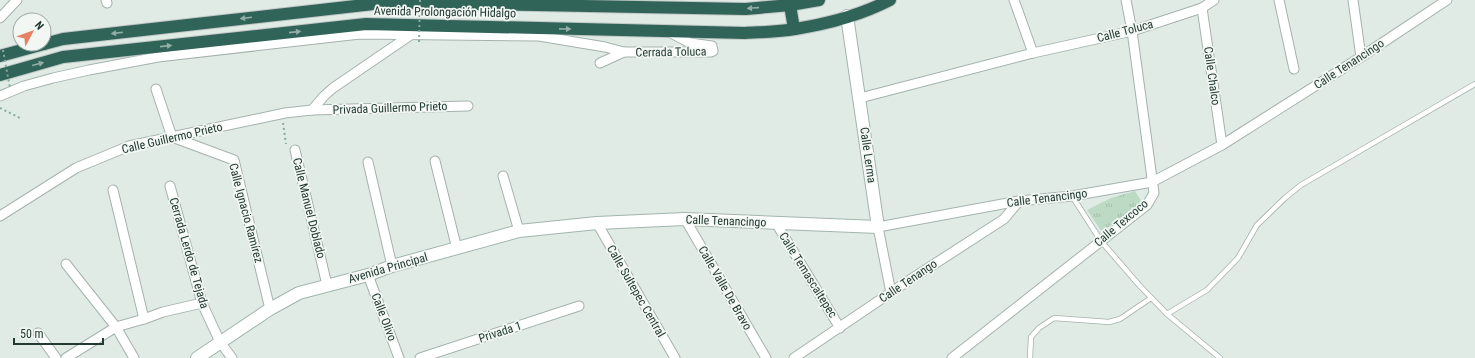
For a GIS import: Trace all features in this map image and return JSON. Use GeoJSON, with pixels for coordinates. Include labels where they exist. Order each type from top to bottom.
{"type":"FeatureCollection","features":[{"type":"Feature","properties":{"kind":"highway","name":"Avenida Prolongación Hidalgo"},"geometry":{"type":"LineString","coordinates":[[52,42],[63,39],[391,2],[428,4],[746,9],[790,5],[819,0]]}},
{"type":"Feature","properties":{"kind":"highway","name":"Avenida Prolongación Hidalgo"},"geometry":{"type":"LineString","coordinates":[[0,75],[63,58],[366,24],[745,33],[794,29],[875,8],[890,0]]}},
{"type":"Feature","properties":{"kind":"highway"},"geometry":{"type":"LineString","coordinates":[[790,5],[794,29]]}},
{"type":"Feature","properties":{"kind":"highway","name":"Avenida Prolongación Hidalgo"},"geometry":{"type":"LineString","coordinates":[[1,53],[12,51]]}},
{"type":"Feature","properties":{"kind":"street"},"geometry":{"type":"LineString","coordinates":[[0,18],[17,0]]}},
{"type":"Feature","properties":{"kind":"street"},"geometry":{"type":"LineString","coordinates":[[1014,0],[1033,53]]}},
{"type":"Feature","properties":{"kind":"street","name":"Calle Texcoco"},"geometry":{"type":"LineString","coordinates":[[952,358],[1147,205],[1154,192],[1132,31],[1126,0]]}},
{"type":"Feature","properties":{"kind":"street","name":"Calle Toluca"},"geometry":{"type":"LineString","coordinates":[[860,98],[1033,53],[1132,31],[1202,8],[1214,0]]}},
{"type":"Feature","properties":{"kind":"street"},"geometry":{"type":"LineString","coordinates":[[1279,0],[1294,69]]}},
{"type":"Feature","properties":{"kind":"street"},"geometry":{"type":"LineString","coordinates":[[1353,0],[1361,57]]}},
{"type":"Feature","properties":{"kind":"street","name":"Calle Tenancingo"},"geometry":{"type":"LineString","coordinates":[[597,223],[685,219],[878,227],[1019,201],[1072,196],[1152,182],[1222,145],[1361,57],[1447,0]]}},
{"type":"Feature","properties":{"kind":"street","name":"Calle Chalco"},"geometry":{"type":"LineString","coordinates":[[1202,8],[1222,145]]}},
{"type":"Feature","properties":{"kind":"street","name":"Calle Lerma"},"geometry":{"type":"LineString","coordinates":[[847,16],[878,227],[891,292]]}},
{"type":"Feature","properties":{"kind":"street","name":"Cerrada Toluca"},"geometry":{"type":"LineString","coordinates":[[600,63],[624,52],[682,53],[713,51],[712,46],[690,43],[666,30]]}},
{"type":"Feature","properties":{"kind":"street"},"geometry":{"type":"LineString","coordinates":[[0,96],[24,86],[53,78],[158,57],[360,34],[539,36],[605,47],[624,52]]}},
{"type":"Feature","properties":{"kind":"street"},"geometry":{"type":"LineString","coordinates":[[312,110],[333,88],[412,34]]}},
{"type":"Feature","properties":{"kind":"street"},"geometry":{"type":"LineString","coordinates":[[156,89],[172,137]]}},
{"type":"Feature","properties":{"kind":"street","name":"Privada Guillermo Prieto"},"geometry":{"type":"LineString","coordinates":[[312,110],[468,106]]}},
{"type":"Feature","properties":{"kind":"street","name":"Calle Guillermo Prieto"},"geometry":{"type":"LineString","coordinates":[[0,216],[76,168],[129,146],[282,114],[312,110]]}},
{"type":"Feature","properties":{"kind":"street","name":"Calle Ignacio Ramírez"},"geometry":{"type":"LineString","coordinates":[[172,137],[234,160],[270,309]]}},
{"type":"Feature","properties":{"kind":"street","name":"Calle Manuel Doblado"},"geometry":{"type":"LineString","coordinates":[[295,150],[327,285]]}},
{"type":"Feature","properties":{"kind":"street"},"geometry":{"type":"LineString","coordinates":[[435,161],[457,249]]}},
{"type":"Feature","properties":{"kind":"street"},"geometry":{"type":"LineString","coordinates":[[368,162],[392,266]]}},
{"type":"Feature","properties":{"kind":"street"},"geometry":{"type":"LineString","coordinates":[[503,176],[519,231]]}},
{"type":"Feature","properties":{"kind":"street","name":"Cerrada Lerdo de Tejada"},"geometry":{"type":"LineString","coordinates":[[170,186],[202,303],[220,342],[232,358]]}},
{"type":"Feature","properties":{"kind":"street"},"geometry":{"type":"LineString","coordinates":[[113,190],[144,319]]}},
{"type":"Feature","properties":{"kind":"street","name":"Calle Tenango"},"geometry":{"type":"LineString","coordinates":[[794,358],[891,292],[1004,219],[1019,201]]}},
{"type":"Feature","properties":{"kind":"street","name":"Calle Valle De Bravo"},"geometry":{"type":"LineString","coordinates":[[685,219],[766,358]]}},
{"type":"Feature","properties":{"kind":"street","name":"Avenida Principal"},"geometry":{"type":"LineString","coordinates":[[197,358],[270,309],[299,293],[368,275],[392,266],[519,231],[597,223]]}},
{"type":"Feature","properties":{"kind":"street","name":"Calle Sultepec Central"},"geometry":{"type":"LineString","coordinates":[[597,223],[675,358]]}},
{"type":"Feature","properties":{"kind":"street","name":"Calle Temascaltepec"},"geometry":{"type":"LineString","coordinates":[[776,223],[840,328]]}},
{"type":"Feature","properties":{"kind":"street"},"geometry":{"type":"LineString","coordinates":[[66,264],[116,326],[134,358]]}},
{"type":"Feature","properties":{"kind":"street","name":"Calle Olivo"},"geometry":{"type":"LineString","coordinates":[[368,275],[399,358]]}},
{"type":"Feature","properties":{"kind":"street"},"geometry":{"type":"LineString","coordinates":[[66,358],[116,326],[144,319],[163,312],[202,303]]}},
{"type":"Feature","properties":{"kind":"street","name":"Privada 1"},"geometry":{"type":"LineString","coordinates":[[420,358],[579,306]]}},
{"type":"Feature","properties":{"kind":"street"},"geometry":{"type":"LineString","coordinates":[[38,332],[56,358]]}},
{"type":"Feature","properties":{"kind":"lane"},"geometry":{"type":"LineString","coordinates":[[1167,314],[1207,290],[1238,258],[1257,225],[1301,185],[1475,84]]}},
{"type":"Feature","properties":{"kind":"lane"},"geometry":{"type":"LineString","coordinates":[[1072,196],[1101,241],[1151,298],[1167,314],[1220,358]]}},
{"type":"Feature","properties":{"kind":"lane"},"geometry":{"type":"LineString","coordinates":[[1030,358],[1031,337],[1039,328],[1054,318],[1109,322],[1120,319],[1151,298]]}},
{"type":"Feature","properties":{"kind":"path"},"geometry":{"type":"LineString","coordinates":[[419,42],[420,0]]}},
{"type":"Feature","properties":{"kind":"path"},"geometry":{"type":"LineString","coordinates":[[1,53],[10,88]]}},
{"type":"Feature","properties":{"kind":"path"},"geometry":{"type":"LineString","coordinates":[[0,108],[20,118]]}},
{"type":"Feature","properties":{"kind":"path","name":"Calle Manuel Doblado"},"geometry":{"type":"LineString","coordinates":[[282,114],[284,136],[288,150],[295,150]]}},
{"type":"Feature","properties":{"kind":"green space"},"geometry":{"type":"Polygon","coordinates":[[[1135,191],[1142,202],[1102,232],[1087,210],[1111,198],[1135,191]]]}}]}
